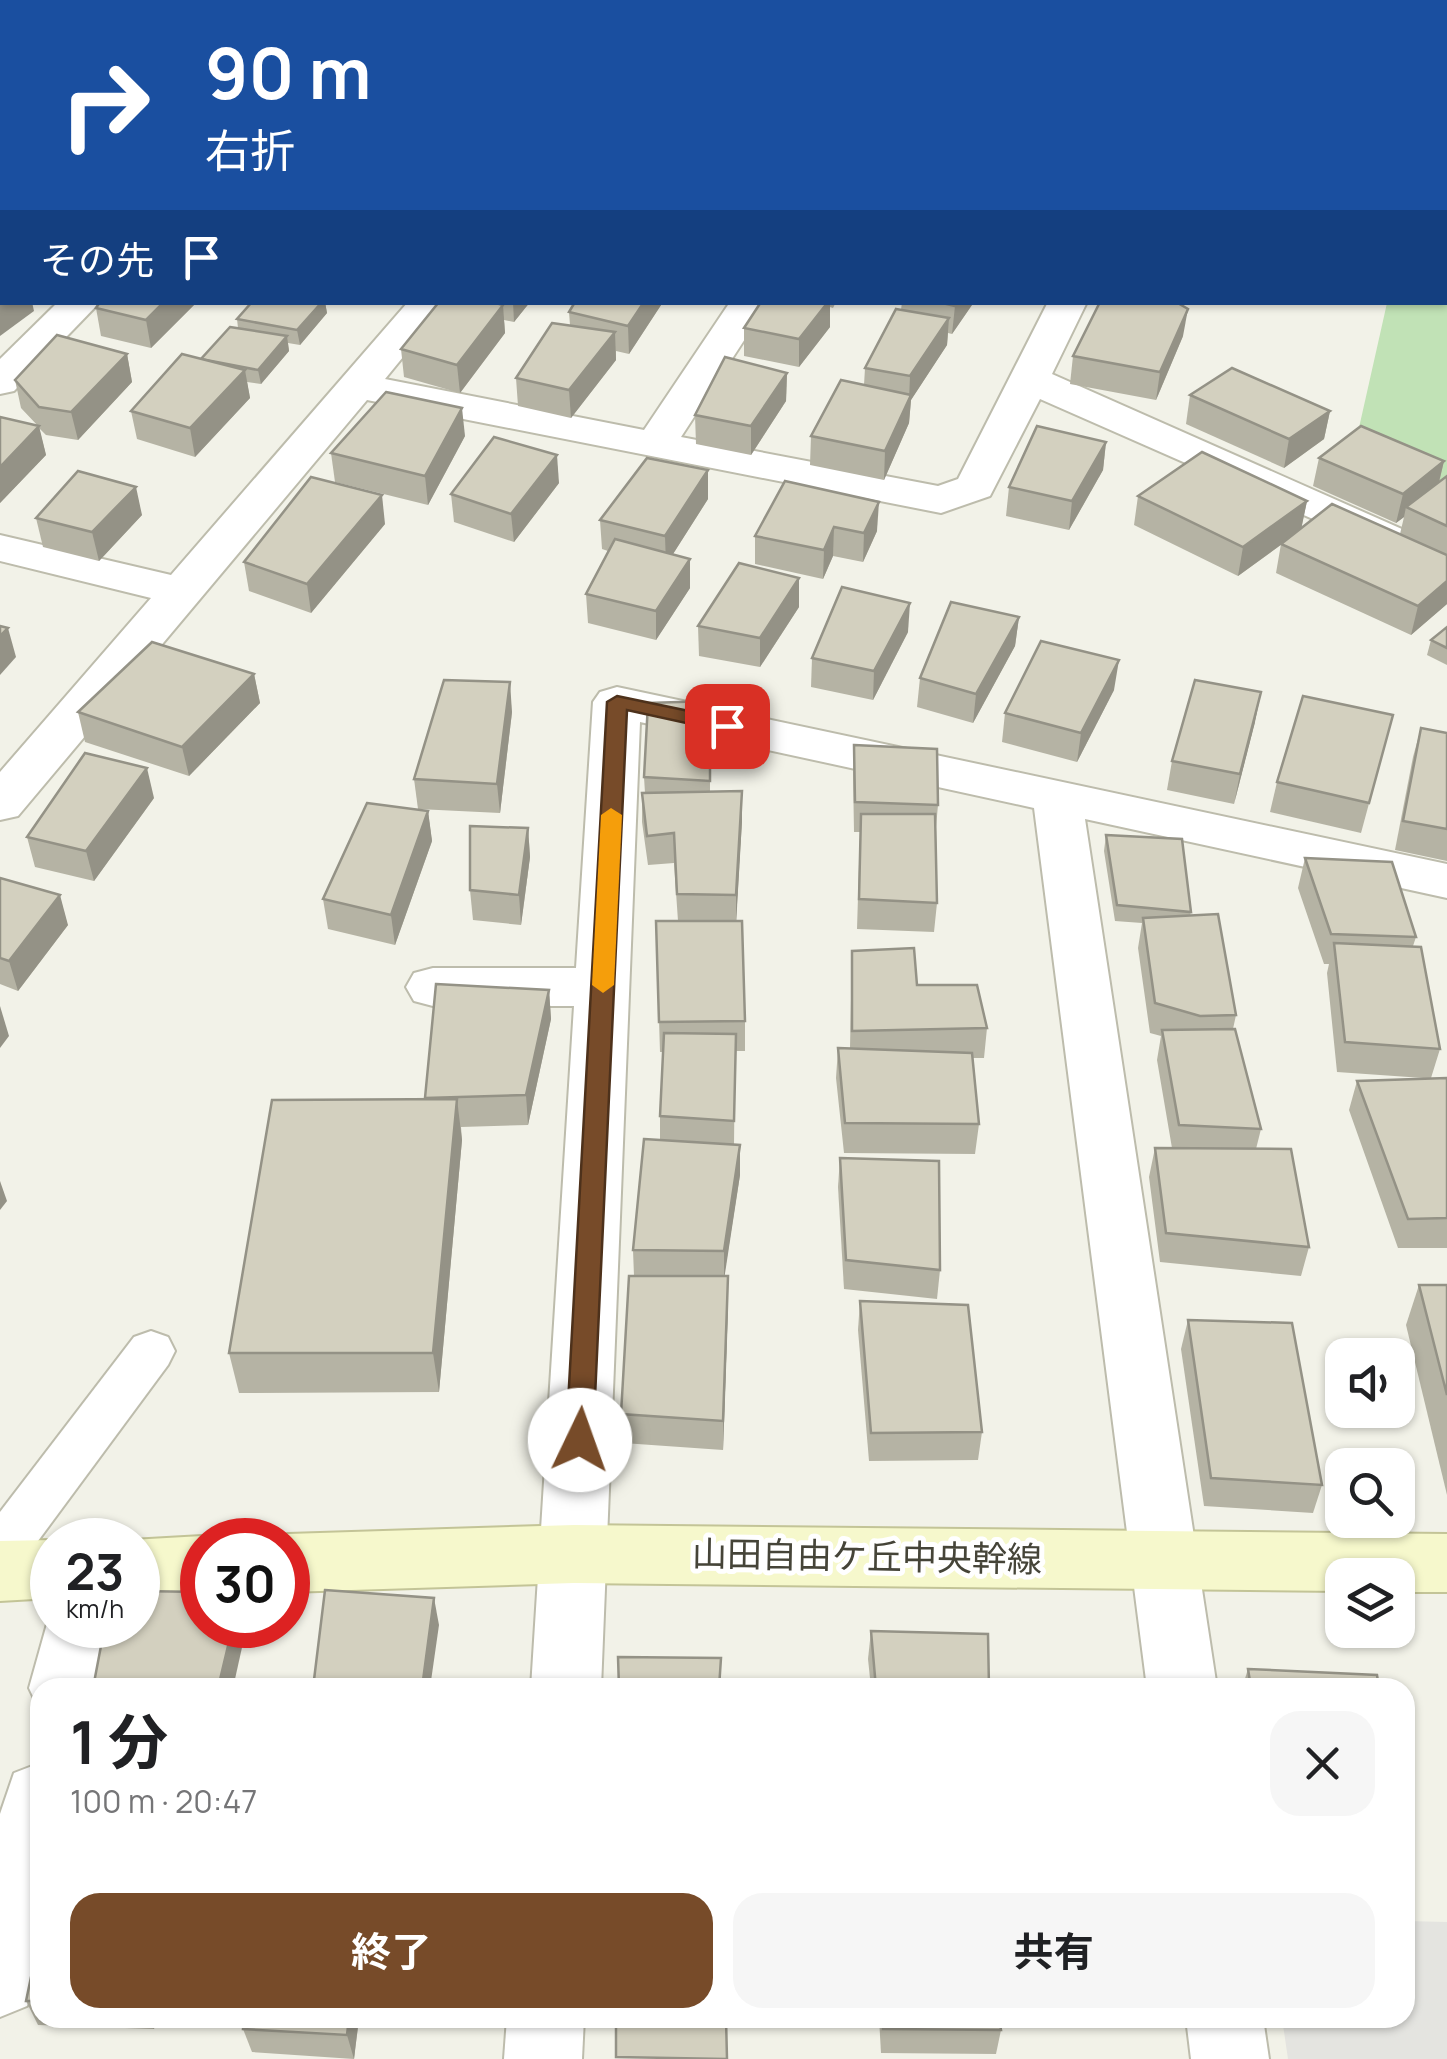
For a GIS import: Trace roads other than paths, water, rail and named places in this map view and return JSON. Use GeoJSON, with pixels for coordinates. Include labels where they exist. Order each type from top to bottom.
{"type":"FeatureCollection","features":[{"type":"Feature","properties":{"kind":"street"},"geometry":{"type":"LineString","coordinates":[[0,382],[79,305]]}},
{"type":"Feature","properties":{"kind":"street"},"geometry":{"type":"LineString","coordinates":[[0,804],[425,305]]}},
{"type":"Feature","properties":{"kind":"street"},"geometry":{"type":"LineString","coordinates":[[656,443],[748,305]]}},
{"type":"Feature","properties":{"kind":"street"},"geometry":{"type":"LineString","coordinates":[[356,386],[941,500],[975,487],[1067,305]]}},
{"type":"Feature","properties":{"kind":"street"},"geometry":{"type":"LineString","coordinates":[[1030,380],[1447,566]]}},
{"type":"Feature","properties":{"kind":"street"},"geometry":{"type":"LineString","coordinates":[[0,548],[180,591]]}},
{"type":"Feature","properties":{"kind":"street"},"geometry":{"type":"LineString","coordinates":[[567,1678],[617,702],[1447,881]]}},
{"type":"Feature","properties":{"kind":"street"},"geometry":{"type":"LineString","coordinates":[[1056,796],[1181,1678]]}},
{"type":"Feature","properties":{"kind":"street"},"geometry":{"type":"LineString","coordinates":[[433,987],[603,987]]}},
{"type":"Feature","properties":{"kind":"street","name":"山田自由ケ丘中央幹線"},"geometry":{"type":"LineString","coordinates":[[310,1561],[574,1554],[1447,1563]]}},
{"type":"Feature","properties":{"kind":"street"},"geometry":{"type":"LineString","coordinates":[[0,1571],[30,1570]]}},
{"type":"Feature","properties":{"kind":"street"},"geometry":{"type":"LineString","coordinates":[[66,1678],[73,1648]]}},
{"type":"Feature","properties":{"kind":"street"},"geometry":{"type":"LineString","coordinates":[[0,1979],[30,1842]]}},
{"type":"Feature","properties":{"kind":"street"},"geometry":{"type":"LineString","coordinates":[[543,2059],[545,2028]]}},
{"type":"Feature","properties":{"kind":"street"},"geometry":{"type":"LineString","coordinates":[[1226,2028],[1230,2059]]}},
{"type":"Feature","properties":{"kind":"lane"},"geometry":{"type":"LineString","coordinates":[[0,1552],[151,1351]]}}]}
